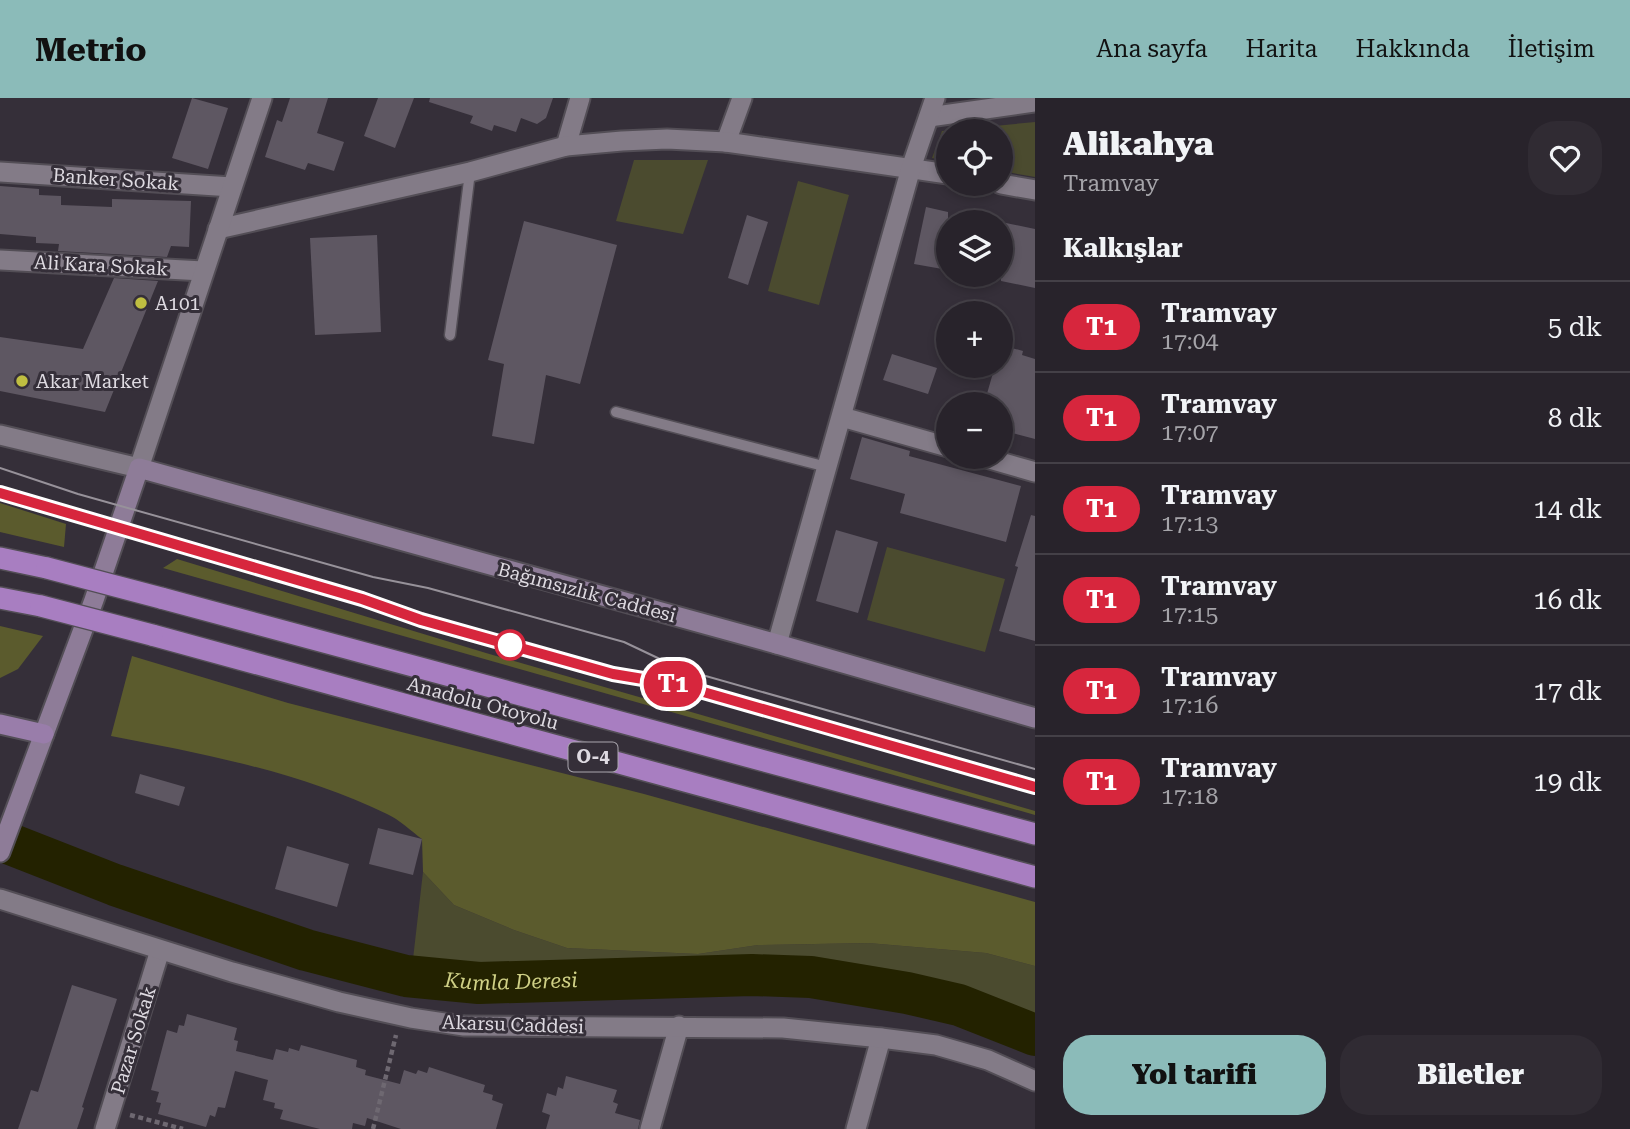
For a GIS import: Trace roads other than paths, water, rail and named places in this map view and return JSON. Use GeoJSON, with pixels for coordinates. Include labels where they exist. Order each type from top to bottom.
{"type":"FeatureCollection","features":[{"type":"Feature","properties":{"kind":"highway","name":"Anadolu Otoyolu"},"geometry":{"type":"LineString","coordinates":[[0,558],[161,598],[1035,834]]}},
{"type":"Feature","properties":{"kind":"highway","name":"Anadolu Otoyolu"},"geometry":{"type":"LineString","coordinates":[[0,598],[152,635],[1035,877]]}},
{"type":"Feature","properties":{"kind":"main road","name":"Bağımsızlık Caddesi"},"geometry":{"type":"LineString","coordinates":[[139,468],[1035,718]]}},
{"type":"Feature","properties":{"kind":"main road"},"geometry":{"type":"LineString","coordinates":[[0,852],[94,600],[139,468]]}},
{"type":"Feature","properties":{"kind":"main road"},"geometry":{"type":"LineString","coordinates":[[0,724],[44,734]]}},
{"type":"Feature","properties":{"kind":"street"},"geometry":{"type":"LineString","coordinates":[[0,435],[139,468],[262,98]]}},
{"type":"Feature","properties":{"kind":"street"},"geometry":{"type":"LineString","coordinates":[[566,146],[580,98]]}},
{"type":"Feature","properties":{"kind":"street"},"geometry":{"type":"LineString","coordinates":[[726,142],[742,98]]}},
{"type":"Feature","properties":{"kind":"street"},"geometry":{"type":"LineString","coordinates":[[777,644],[911,168],[932,107],[1035,102]]}},
{"type":"Feature","properties":{"kind":"street"},"geometry":{"type":"LineString","coordinates":[[218,229],[470,172],[566,146],[667,139],[726,142],[936,172]]}},
{"type":"Feature","properties":{"kind":"street","name":"Banker Sokak"},"geometry":{"type":"LineString","coordinates":[[0,172],[232,187]]}},
{"type":"Feature","properties":{"kind":"street"},"geometry":{"type":"LineString","coordinates":[[1013,186],[1035,190]]}},
{"type":"Feature","properties":{"kind":"street","name":"Ali Kara Sokak"},"geometry":{"type":"LineString","coordinates":[[0,260],[203,271]]}},
{"type":"Feature","properties":{"kind":"street"},"geometry":{"type":"LineString","coordinates":[[842,416],[936,443]]}},
{"type":"Feature","properties":{"kind":"street"},"geometry":{"type":"LineString","coordinates":[[1013,465],[1035,471]]}},
{"type":"Feature","properties":{"kind":"street","name":"Akarsu Caddesi"},"geometry":{"type":"LineString","coordinates":[[0,899],[160,950],[339,1002],[411,1018],[464,1026],[783,1028],[881,1038],[936,1045],[988,1060],[1035,1082]]}},
{"type":"Feature","properties":{"kind":"street","name":"Pazar Sokak"},"geometry":{"type":"LineString","coordinates":[[105,1129],[160,950]]}},
{"type":"Feature","properties":{"kind":"street"},"geometry":{"type":"LineString","coordinates":[[650,1129],[680,1026]]}},
{"type":"Feature","properties":{"kind":"street"},"geometry":{"type":"LineString","coordinates":[[856,1129],[881,1038]]}},
{"type":"Feature","properties":{"kind":"lane"},"geometry":{"type":"LineString","coordinates":[[450,335],[470,172]]}},
{"type":"Feature","properties":{"kind":"lane"},"geometry":{"type":"LineString","coordinates":[[616,412],[827,467]]}},
{"type":"Feature","properties":{"kind":"waterway","name":"Kumla Deresi"},"geometry":{"type":"LineString","coordinates":[[0,840],[115,885],[306,950],[406,976],[479,983],[752,975],[811,977],[907,993],[959,1005],[1035,1035]]}},
{"type":"Feature","properties":{"kind":"tram line"},"geometry":{"type":"LineString","coordinates":[[0,468],[78,494],[373,577],[428,588],[624,642],[681,669],[1035,769]]}},
{"type":"Feature","properties":{"kind":"tram line"},"geometry":{"type":"LineString","coordinates":[[0,493],[362,599],[421,620],[613,674],[679,685],[1035,787]]}},
{"type":"Feature","properties":{"kind":"tram line","name":"T1"},"geometry":{"type":"LineString","coordinates":[[0,493],[362,599],[421,620],[613,674],[679,685],[1035,787]]}},
{"type":"Feature","properties":{"kind":"place","name":"A101"},"geometry":{"type":"Point","coordinates":[141,303]}},
{"type":"Feature","properties":{"kind":"place","name":"Akar Market"},"geometry":{"type":"Point","coordinates":[22,381]}}]}
